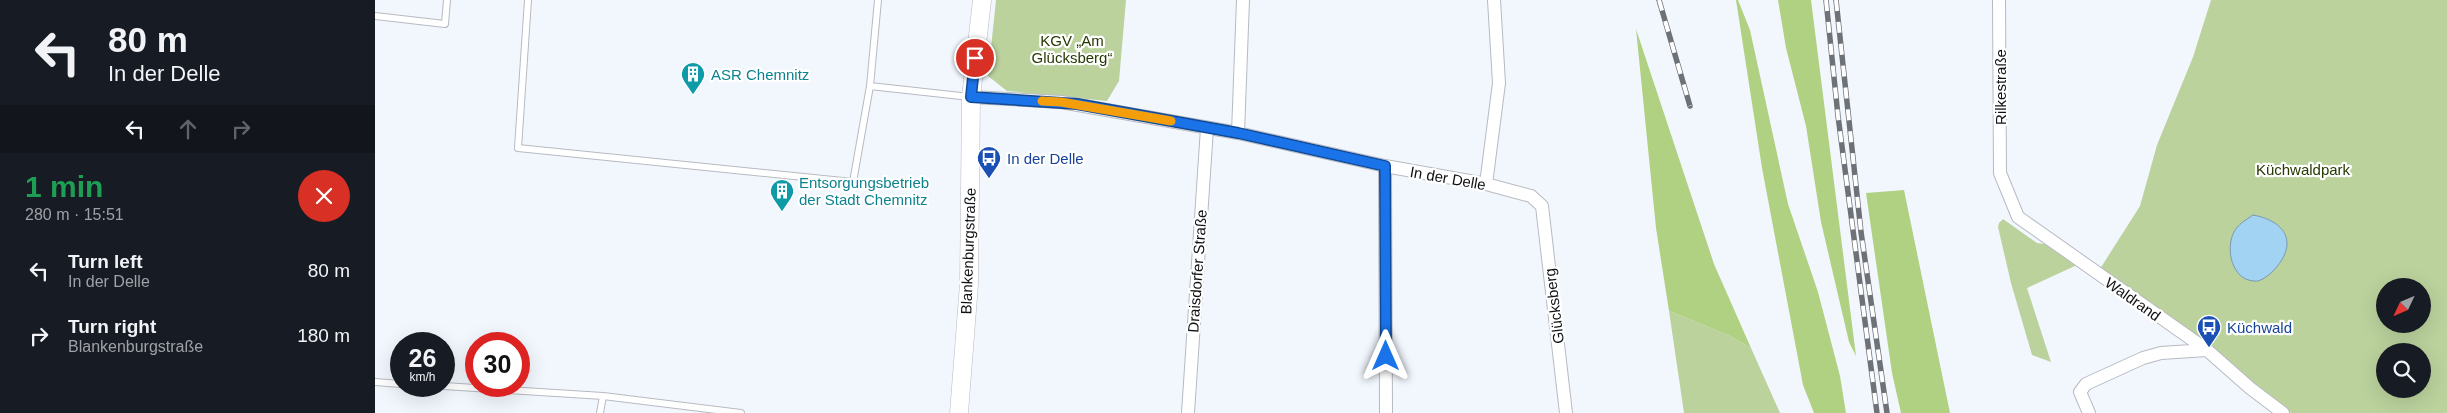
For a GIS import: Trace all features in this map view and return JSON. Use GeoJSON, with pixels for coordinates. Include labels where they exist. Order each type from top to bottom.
{"type":"FeatureCollection","features":[{"type":"Feature","properties":{"kind":"main road","name":"Blankenburgstraße"},"geometry":{"type":"LineString","coordinates":[[959,413],[969,284],[971,97],[982,0]]}},
{"type":"Feature","properties":{"kind":"street"},"geometry":{"type":"LineString","coordinates":[[1238,133],[1243,0]]}},
{"type":"Feature","properties":{"kind":"street"},"geometry":{"type":"LineString","coordinates":[[1486,184],[1499,83],[1495,0]]}},
{"type":"Feature","properties":{"kind":"street","name":"Rilkestraße"},"geometry":{"type":"LineString","coordinates":[[1999,0],[2001,174]]}},
{"type":"Feature","properties":{"kind":"street","name":"In der Delle"},"geometry":{"type":"LineString","coordinates":[[971,97],[1061,102],[1238,133],[1385,166],[1486,184],[1531,196],[1539,201]]}},
{"type":"Feature","properties":{"kind":"street","name":"Draisdorfer Straße"},"geometry":{"type":"LineString","coordinates":[[1188,413],[1207,128]]}},
{"type":"Feature","properties":{"kind":"street"},"geometry":{"type":"LineString","coordinates":[[1385,166],[1386,413]]}},
{"type":"Feature","properties":{"kind":"street","name":"Waldrand"},"geometry":{"type":"LineString","coordinates":[[2001,174],[2018,217],[2207,350],[2283,413]]}},
{"type":"Feature","properties":{"kind":"street","name":"Glücksberg"},"geometry":{"type":"LineString","coordinates":[[1539,201],[1543,213],[1566,413]]}},
{"type":"Feature","properties":{"kind":"street"},"geometry":{"type":"LineString","coordinates":[[2089,413],[2080,392],[2085,384],[2143,358],[2161,353],[2207,350]]}},
{"type":"Feature","properties":{"kind":"lane"},"geometry":{"type":"LineString","coordinates":[[375,16],[445,24],[447,0]]}},
{"type":"Feature","properties":{"kind":"lane"},"geometry":{"type":"LineString","coordinates":[[528,0],[518,148],[853,182],[870,86],[878,0]]}},
{"type":"Feature","properties":{"kind":"lane"},"geometry":{"type":"LineString","coordinates":[[870,86],[971,97]]}},
{"type":"Feature","properties":{"kind":"lane"},"geometry":{"type":"LineString","coordinates":[[375,382],[390,383]]}},
{"type":"Feature","properties":{"kind":"lane"},"geometry":{"type":"LineString","coordinates":[[455,387],[603,396],[741,413]]}},
{"type":"Feature","properties":{"kind":"lane"},"geometry":{"type":"LineString","coordinates":[[600,413],[603,396]]}},
{"type":"Feature","properties":{"kind":"green space","name":"KGV „Am Glücksberg“"},"geometry":{"type":"Polygon","coordinates":[[[996,0],[1126,0],[1119,81],[1107,101],[1007,91],[988,76],[996,0]]]}},
{"type":"Feature","properties":{"kind":"green space"},"geometry":{"type":"Polygon","coordinates":[[[1736,0],[1738,0],[1750,30],[1788,204],[1818,292],[1840,376],[1846,413],[1814,413],[1803,385],[1762,168],[1736,0]]]}},
{"type":"Feature","properties":{"kind":"green space"},"geometry":{"type":"Polygon","coordinates":[[[1778,0],[1811,0],[1856,356],[1849,342],[1821,222],[1806,126],[1786,48],[1778,0]]]}},
{"type":"Feature","properties":{"kind":"green space","name":"Küchwaldpark"},"geometry":{"type":"Polygon","coordinates":[[[2211,0],[2447,0],[2447,413],[2291,413],[2098,272],[2140,206],[2157,145],[2193,57],[2211,0]]]}},
{"type":"Feature","properties":{"kind":"green space"},"geometry":{"type":"Polygon","coordinates":[[[1636,29],[1714,264],[1751,348],[1728,335],[1669,311],[1656,228],[1636,29]]]}},
{"type":"Feature","properties":{"kind":"green space"},"geometry":{"type":"Polygon","coordinates":[[[1904,190],[1950,413],[1901,413],[1892,373],[1866,193],[1904,190]]]}},
{"type":"Feature","properties":{"kind":"green space"},"geometry":{"type":"Polygon","coordinates":[[[2003,219],[2037,243],[2045,244],[2077,265],[2027,288],[2051,362],[2032,355],[2011,283],[1998,227],[2003,219]]]}},
{"type":"Feature","properties":{"kind":"green space"},"geometry":{"type":"Polygon","coordinates":[[[1669,311],[1728,335],[1751,348],[1780,413],[1684,413],[1669,311]]]}},
{"type":"Feature","properties":{"kind":"water"},"geometry":{"type":"Polygon","coordinates":[[[2253,215],[2266,218],[2275,223],[2286,237],[2287,245],[2285,254],[2271,273],[2256,281],[2246,279],[2236,270],[2232,262],[2230,247],[2231,239],[2236,229],[2253,215]]]}},
{"type":"Feature","properties":{"kind":"railway"},"geometry":{"type":"LineString","coordinates":[[1659,0],[1690,106]]}},
{"type":"Feature","properties":{"kind":"railway"},"geometry":{"type":"LineString","coordinates":[[1826,0],[1838,116],[1877,413]]}},
{"type":"Feature","properties":{"kind":"railway"},"geometry":{"type":"LineString","coordinates":[[1836,0],[1861,232],[1887,413]]}},
{"type":"Feature","properties":{"kind":"slow traffic"},"geometry":{"type":"LineString","coordinates":[[1042,101],[1061,102],[1171,121]]}},
{"type":"Feature","properties":{"kind":"place","name":"ASR Chemnitz"},"geometry":{"type":"Point","coordinates":[693,95]}},
{"type":"Feature","properties":{"kind":"place","name":"In der Delle"},"geometry":{"type":"Point","coordinates":[989,179]}},
{"type":"Feature","properties":{"kind":"place","name":"Entsorgungsbetrieb der Stadt Chemnitz"},"geometry":{"type":"Point","coordinates":[782,212]}},
{"type":"Feature","properties":{"kind":"place","name":"Küchwald"},"geometry":{"type":"Point","coordinates":[2209,348]}},
{"type":"Feature","properties":{"kind":"route"},"geometry":{"type":"LineString","coordinates":[[975,58],[971,97],[1077,104],[1238,133],[1385,166],[1386,356]]}}]}
